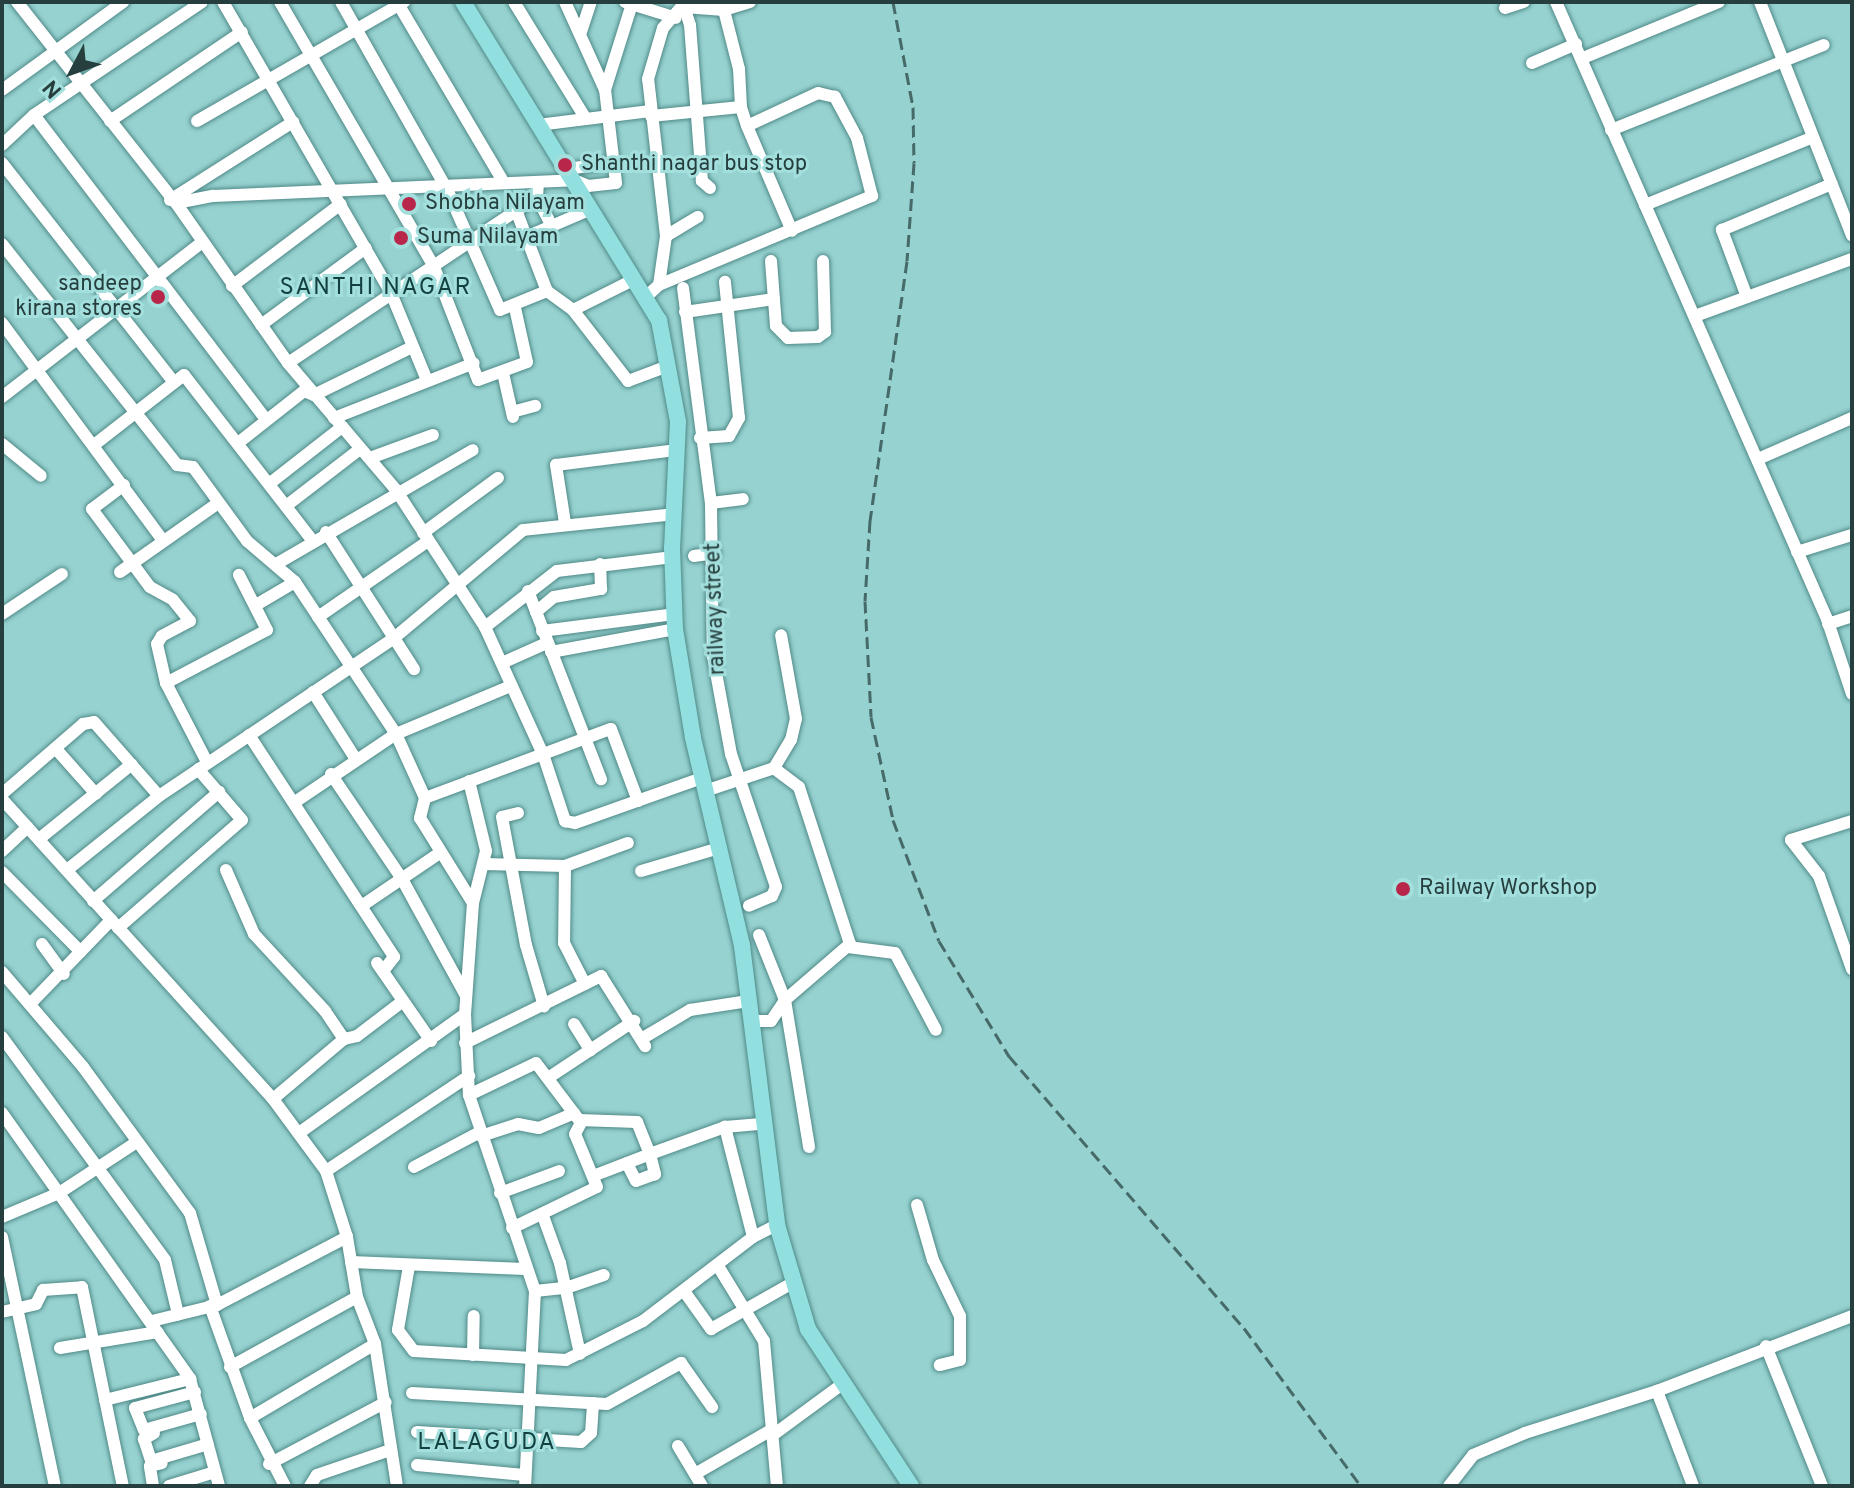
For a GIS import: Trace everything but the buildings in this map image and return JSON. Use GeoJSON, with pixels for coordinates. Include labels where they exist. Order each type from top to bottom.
{"type":"FeatureCollection","features":[{"type":"Feature","properties":{"kind":"main road"},"geometry":{"type":"LineString","coordinates":[[463,2],[659,320],[678,422],[673,557],[675,621],[704,784],[742,946],[761,1124],[777,1225],[808,1329],[841,1385],[911,1486]]}},
{"type":"Feature","properties":{"kind":"street"},"geometry":{"type":"LineString","coordinates":[[17,2],[173,202],[200,244],[288,363],[396,490],[485,627],[543,754],[568,823],[704,784],[740,781],[774,768],[796,727],[781,635]]}},
{"type":"Feature","properties":{"kind":"street"},"geometry":{"type":"LineString","coordinates":[[2,90],[123,2]]}},
{"type":"Feature","properties":{"kind":"street"},"geometry":{"type":"LineString","coordinates":[[2,145],[34,115],[202,2]]}},
{"type":"Feature","properties":{"kind":"street"},"geometry":{"type":"LineString","coordinates":[[223,2],[391,293],[426,378]]}},
{"type":"Feature","properties":{"kind":"street"},"geometry":{"type":"LineString","coordinates":[[280,2],[434,267],[474,363],[478,380],[503,373],[528,360],[515,308]]}},
{"type":"Feature","properties":{"kind":"street"},"geometry":{"type":"LineString","coordinates":[[341,2],[447,189],[500,310],[515,308],[547,291]]}},
{"type":"Feature","properties":{"kind":"street"},"geometry":{"type":"LineString","coordinates":[[514,2],[584,116]]}},
{"type":"Feature","properties":{"kind":"street"},"geometry":{"type":"LineString","coordinates":[[565,2],[605,90],[616,162],[616,183],[588,186],[570,174]]}},
{"type":"Feature","properties":{"kind":"street"},"geometry":{"type":"LineString","coordinates":[[581,32],[591,2]]}},
{"type":"Feature","properties":{"kind":"street"},"geometry":{"type":"LineString","coordinates":[[647,2],[660,2]]}},
{"type":"Feature","properties":{"kind":"street"},"geometry":{"type":"LineString","coordinates":[[685,5],[725,6],[750,2]]}},
{"type":"Feature","properties":{"kind":"street"},"geometry":{"type":"LineString","coordinates":[[1505,8],[1524,2]]}},
{"type":"Feature","properties":{"kind":"street"},"geometry":{"type":"LineString","coordinates":[[1556,2],[1758,459],[1828,624],[1852,694]]}},
{"type":"Feature","properties":{"kind":"street"},"geometry":{"type":"LineString","coordinates":[[1583,58],[1719,2]]}},
{"type":"Feature","properties":{"kind":"street"},"geometry":{"type":"LineString","coordinates":[[1760,2],[1852,235]]}},
{"type":"Feature","properties":{"kind":"street"},"geometry":{"type":"LineString","coordinates":[[197,121],[311,58],[400,3],[504,183]]}},
{"type":"Feature","properties":{"kind":"street"},"geometry":{"type":"LineString","coordinates":[[605,90],[628,3],[676,18]]}},
{"type":"Feature","properties":{"kind":"street"},"geometry":{"type":"LineString","coordinates":[[659,285],[666,236],[648,79],[663,28],[676,18],[685,5]]}},
{"type":"Feature","properties":{"kind":"street"},"geometry":{"type":"LineString","coordinates":[[685,5],[702,181],[710,188]]}},
{"type":"Feature","properties":{"kind":"street"},"geometry":{"type":"LineString","coordinates":[[725,6],[739,69],[741,107],[792,231]]}},
{"type":"Feature","properties":{"kind":"street"},"geometry":{"type":"LineString","coordinates":[[110,121],[242,32]]}},
{"type":"Feature","properties":{"kind":"street"},"geometry":{"type":"LineString","coordinates":[[1532,63],[1576,44]]}},
{"type":"Feature","properties":{"kind":"street"},"geometry":{"type":"LineString","coordinates":[[1611,130],[1824,45]]}},
{"type":"Feature","properties":{"kind":"street"},"geometry":{"type":"LineString","coordinates":[[646,297],[659,285],[872,196],[857,138],[835,97],[818,93],[747,126]]}},
{"type":"Feature","properties":{"kind":"street"},"geometry":{"type":"LineString","coordinates":[[538,125],[584,116],[696,113],[741,107]]}},
{"type":"Feature","properties":{"kind":"street"},"geometry":{"type":"LineString","coordinates":[[34,115],[266,420]]}},
{"type":"Feature","properties":{"kind":"street"},"geometry":{"type":"LineString","coordinates":[[173,202],[293,122]]}},
{"type":"Feature","properties":{"kind":"street"},"geometry":{"type":"LineString","coordinates":[[1645,205],[1813,137]]}},
{"type":"Feature","properties":{"kind":"street"},"geometry":{"type":"LineString","coordinates":[[288,363],[434,267],[471,238],[516,210],[538,190],[570,174],[616,162]]}},
{"type":"Feature","properties":{"kind":"street"},"geometry":{"type":"LineString","coordinates":[[2,163],[119,306],[173,381]]}},
{"type":"Feature","properties":{"kind":"street"},"geometry":{"type":"LineString","coordinates":[[173,202],[213,196],[337,199],[387,190],[447,189],[504,183],[538,190]]}},
{"type":"Feature","properties":{"kind":"street"},"geometry":{"type":"LineString","coordinates":[[1747,297],[1722,230],[1832,184]]}},
{"type":"Feature","properties":{"kind":"street"},"geometry":{"type":"LineString","coordinates":[[538,190],[552,226]]}},
{"type":"Feature","properties":{"kind":"street"},"geometry":{"type":"LineString","coordinates":[[232,286],[337,199]]}},
{"type":"Feature","properties":{"kind":"street"},"geometry":{"type":"LineString","coordinates":[[526,237],[591,209]]}},
{"type":"Feature","properties":{"kind":"street"},"geometry":{"type":"LineString","coordinates":[[516,210],[547,291],[573,310],[628,381],[668,366]]}},
{"type":"Feature","properties":{"kind":"street"},"geometry":{"type":"LineString","coordinates":[[666,236],[698,217]]}},
{"type":"Feature","properties":{"kind":"street"},"geometry":{"type":"LineString","coordinates":[[2,244],[177,465],[193,467],[247,541],[278,563],[295,582],[396,734],[425,798],[420,818],[473,903]]}},
{"type":"Feature","properties":{"kind":"street"},"geometry":{"type":"LineString","coordinates":[[2,397],[200,244]]}},
{"type":"Feature","properties":{"kind":"street"},"geometry":{"type":"LineString","coordinates":[[261,325],[366,248]]}},
{"type":"Feature","properties":{"kind":"street"},"geometry":{"type":"LineString","coordinates":[[1695,316],[1852,259]]}},
{"type":"Feature","properties":{"kind":"street"},"geometry":{"type":"LineString","coordinates":[[771,261],[780,335],[822,335],[827,328],[823,261]]}},
{"type":"Feature","properties":{"kind":"street"},"geometry":{"type":"LineString","coordinates":[[573,310],[635,279]]}},
{"type":"Feature","properties":{"kind":"street"},"geometry":{"type":"LineString","coordinates":[[700,438],[729,436],[738,424],[725,282]]}},
{"type":"Feature","properties":{"kind":"street","name":"railway street"},"geometry":{"type":"LineString","coordinates":[[683,288],[700,438],[711,503],[715,553],[713,656],[740,781],[776,887],[772,896],[749,906]]}},
{"type":"Feature","properties":{"kind":"street"},"geometry":{"type":"LineString","coordinates":[[685,312],[774,299]]}},
{"type":"Feature","properties":{"kind":"street"},"geometry":{"type":"LineString","coordinates":[[2,323],[162,539]]}},
{"type":"Feature","properties":{"kind":"street"},"geometry":{"type":"LineString","coordinates":[[238,443],[304,391],[314,395],[412,347]]}},
{"type":"Feature","properties":{"kind":"street"},"geometry":{"type":"LineString","coordinates":[[269,484],[338,422],[426,378],[474,363]]}},
{"type":"Feature","properties":{"kind":"street"},"geometry":{"type":"LineString","coordinates":[[503,373],[512,415],[535,406]]}},
{"type":"Feature","properties":{"kind":"street"},"geometry":{"type":"LineString","coordinates":[[94,445],[184,375],[312,540]]}},
{"type":"Feature","properties":{"kind":"street"},"geometry":{"type":"LineString","coordinates":[[1758,459],[1852,418]]}},
{"type":"Feature","properties":{"kind":"street"},"geometry":{"type":"LineString","coordinates":[[370,458],[433,435]]}},
{"type":"Feature","properties":{"kind":"street"},"geometry":{"type":"LineString","coordinates":[[2,444],[41,476]]}},
{"type":"Feature","properties":{"kind":"street"},"geometry":{"type":"LineString","coordinates":[[286,506],[360,449]]}},
{"type":"Feature","properties":{"kind":"street"},"geometry":{"type":"LineString","coordinates":[[278,563],[396,490],[473,450]]}},
{"type":"Feature","properties":{"kind":"street"},"geometry":{"type":"LineString","coordinates":[[565,523],[556,465],[677,450]]}},
{"type":"Feature","properties":{"kind":"street"},"geometry":{"type":"LineString","coordinates":[[318,617],[360,588],[498,478]]}},
{"type":"Feature","properties":{"kind":"street"},"geometry":{"type":"LineString","coordinates":[[30,1004],[64,974],[81,952],[242,820],[202,766],[166,683],[158,640],[190,621],[125,568],[92,509],[124,485]]}},
{"type":"Feature","properties":{"kind":"street"},"geometry":{"type":"LineString","coordinates":[[711,503],[743,499]]}},
{"type":"Feature","properties":{"kind":"street"},"geometry":{"type":"LineString","coordinates":[[125,568],[162,539],[218,503]]}},
{"type":"Feature","properties":{"kind":"street"},"geometry":{"type":"LineString","coordinates":[[67,870],[159,796],[394,638],[458,589],[523,530],[565,523],[674,514]]}},
{"type":"Feature","properties":{"kind":"street"},"geometry":{"type":"LineString","coordinates":[[326,532],[414,669]]}},
{"type":"Feature","properties":{"kind":"street"},"geometry":{"type":"LineString","coordinates":[[1797,552],[1852,535]]}},
{"type":"Feature","properties":{"kind":"street"},"geometry":{"type":"LineString","coordinates":[[694,556],[715,553]]}},
{"type":"Feature","properties":{"kind":"street"},"geometry":{"type":"LineString","coordinates":[[485,627],[557,571],[673,557]]}},
{"type":"Feature","properties":{"kind":"street"},"geometry":{"type":"LineString","coordinates":[[536,612],[554,597],[601,589],[600,564]]}},
{"type":"Feature","properties":{"kind":"street"},"geometry":{"type":"LineString","coordinates":[[2,614],[62,574]]}},
{"type":"Feature","properties":{"kind":"street"},"geometry":{"type":"LineString","coordinates":[[166,683],[267,630],[239,575]]}},
{"type":"Feature","properties":{"kind":"street"},"geometry":{"type":"LineString","coordinates":[[256,605],[295,582]]}},
{"type":"Feature","properties":{"kind":"street"},"geometry":{"type":"LineString","coordinates":[[528,591],[601,779]]}},
{"type":"Feature","properties":{"kind":"street"},"geometry":{"type":"LineString","coordinates":[[1828,624],[1852,616]]}},
{"type":"Feature","properties":{"kind":"street"},"geometry":{"type":"LineString","coordinates":[[547,642],[675,621]]}},
{"type":"Feature","properties":{"kind":"street"},"geometry":{"type":"LineString","coordinates":[[502,663],[547,642],[675,621]]}},
{"type":"Feature","properties":{"kind":"street"},"geometry":{"type":"LineString","coordinates":[[295,802],[331,774],[396,734],[511,686]]}},
{"type":"Feature","properties":{"kind":"street"},"geometry":{"type":"LineString","coordinates":[[313,692],[355,758]]}},
{"type":"Feature","properties":{"kind":"street"},"geometry":{"type":"LineString","coordinates":[[159,796],[94,722],[83,724],[2,797],[273,1099],[326,1171],[347,1237],[357,1297],[375,1344],[397,1486]]}},
{"type":"Feature","properties":{"kind":"street"},"geometry":{"type":"LineString","coordinates":[[425,798],[615,731],[638,801]]}},
{"type":"Feature","properties":{"kind":"street"},"geometry":{"type":"LineString","coordinates":[[249,735],[363,905],[395,960],[380,967],[431,1041]]}},
{"type":"Feature","properties":{"kind":"street"},"geometry":{"type":"LineString","coordinates":[[56,749],[96,794]]}},
{"type":"Feature","properties":{"kind":"street"},"geometry":{"type":"LineString","coordinates":[[39,839],[132,764]]}},
{"type":"Feature","properties":{"kind":"street"},"geometry":{"type":"LineString","coordinates":[[771,1021],[785,1000],[848,947],[850,938],[799,787],[774,768]]}},
{"type":"Feature","properties":{"kind":"street"},"geometry":{"type":"LineString","coordinates":[[331,774],[402,879],[466,996]]}},
{"type":"Feature","properties":{"kind":"street"},"geometry":{"type":"LineString","coordinates":[[417,1465],[525,1481],[529,1438],[535,1291],[525,1269],[469,1095],[465,1043],[466,996],[473,903],[486,851],[469,781]]}},
{"type":"Feature","properties":{"kind":"street"},"geometry":{"type":"LineString","coordinates":[[93,901],[219,792]]}},
{"type":"Feature","properties":{"kind":"street"},"geometry":{"type":"LineString","coordinates":[[518,813],[502,817],[515,867],[526,945],[544,1006]]}},
{"type":"Feature","properties":{"kind":"street"},"geometry":{"type":"LineString","coordinates":[[1852,821],[1791,840],[1819,876],[1852,969]]}},
{"type":"Feature","properties":{"kind":"street"},"geometry":{"type":"LineString","coordinates":[[2,851],[28,827]]}},
{"type":"Feature","properties":{"kind":"street"},"geometry":{"type":"LineString","coordinates":[[483,864],[565,866],[628,843]]}},
{"type":"Feature","properties":{"kind":"street"},"geometry":{"type":"LineString","coordinates":[[641,871],[719,848]]}},
{"type":"Feature","properties":{"kind":"street"},"geometry":{"type":"LineString","coordinates":[[363,905],[441,852]]}},
{"type":"Feature","properties":{"kind":"street"},"geometry":{"type":"LineString","coordinates":[[565,866],[564,943],[585,984]]}},
{"type":"Feature","properties":{"kind":"street"},"geometry":{"type":"LineString","coordinates":[[226,870],[254,934],[325,1011],[344,1039]]}},
{"type":"Feature","properties":{"kind":"street"},"geometry":{"type":"LineString","coordinates":[[2,872],[81,952]]}},
{"type":"Feature","properties":{"kind":"street"},"geometry":{"type":"LineString","coordinates":[[759,935],[785,1000],[809,1147]]}},
{"type":"Feature","properties":{"kind":"street"},"geometry":{"type":"LineString","coordinates":[[42,944],[64,974]]}},
{"type":"Feature","properties":{"kind":"street"},"geometry":{"type":"LineString","coordinates":[[848,947],[895,953],[936,1030]]}},
{"type":"Feature","properties":{"kind":"street"},"geometry":{"type":"LineString","coordinates":[[2,972],[190,1213],[230,1367],[269,1464],[285,1486]]}},
{"type":"Feature","properties":{"kind":"street"},"geometry":{"type":"LineString","coordinates":[[465,1043],[585,984],[607,978],[644,1042],[690,1010],[748,1001]]}},
{"type":"Feature","properties":{"kind":"street"},"geometry":{"type":"LineString","coordinates":[[273,1099],[344,1039],[357,1036],[403,1001]]}},
{"type":"Feature","properties":{"kind":"street"},"geometry":{"type":"LineString","coordinates":[[299,1133],[465,1014]]}},
{"type":"Feature","properties":{"kind":"street"},"geometry":{"type":"LineString","coordinates":[[551,1076],[634,1021]]}},
{"type":"Feature","properties":{"kind":"street"},"geometry":{"type":"LineString","coordinates":[[751,1021],[771,1021],[791,1037]]}},
{"type":"Feature","properties":{"kind":"street"},"geometry":{"type":"LineString","coordinates":[[574,1024],[590,1050]]}},
{"type":"Feature","properties":{"kind":"street"},"geometry":{"type":"LineString","coordinates":[[2,1037],[165,1260],[178,1314]]}},
{"type":"Feature","properties":{"kind":"street"},"geometry":{"type":"LineString","coordinates":[[469,1095],[533,1063],[551,1076],[554,1090],[578,1117]]}},
{"type":"Feature","properties":{"kind":"street"},"geometry":{"type":"LineString","coordinates":[[326,1171],[469,1076]]}},
{"type":"Feature","properties":{"kind":"street"},"geometry":{"type":"LineString","coordinates":[[2,1113],[8,1130],[59,1193],[190,1379],[219,1486]]}},
{"type":"Feature","properties":{"kind":"street"},"geometry":{"type":"LineString","coordinates":[[512,1228],[596,1189],[575,1134],[578,1117]]}},
{"type":"Feature","properties":{"kind":"street"},"geometry":{"type":"LineString","coordinates":[[414,1167],[481,1134],[521,1124],[539,1128],[578,1117],[637,1122],[655,1174],[641,1181],[627,1163]]}},
{"type":"Feature","properties":{"kind":"street"},"geometry":{"type":"LineString","coordinates":[[593,1176],[725,1127],[761,1124]]}},
{"type":"Feature","properties":{"kind":"street"},"geometry":{"type":"LineString","coordinates":[[725,1127],[753,1237]]}},
{"type":"Feature","properties":{"kind":"street"},"geometry":{"type":"LineString","coordinates":[[2,1217],[59,1193],[137,1142]]}},
{"type":"Feature","properties":{"kind":"street"},"geometry":{"type":"LineString","coordinates":[[500,1193],[559,1171]]}},
{"type":"Feature","properties":{"kind":"street"},"geometry":{"type":"LineString","coordinates":[[917,1205],[933,1260],[960,1316],[960,1360],[940,1365]]}},
{"type":"Feature","properties":{"kind":"street"},"geometry":{"type":"LineString","coordinates":[[543,1216],[566,1288],[580,1354]]}},
{"type":"Feature","properties":{"kind":"street"},"geometry":{"type":"LineString","coordinates":[[409,1266],[398,1330],[401,1338],[414,1351],[566,1360],[643,1321],[753,1237],[777,1225]]}},
{"type":"Feature","properties":{"kind":"street"},"geometry":{"type":"LineString","coordinates":[[2,1237],[55,1486]]}},
{"type":"Feature","properties":{"kind":"street"},"geometry":{"type":"LineString","coordinates":[[60,1348],[93,1343],[155,1326],[178,1314],[214,1306],[347,1237]]}},
{"type":"Feature","properties":{"kind":"street"},"geometry":{"type":"LineString","coordinates":[[351,1262],[525,1269]]}},
{"type":"Feature","properties":{"kind":"street"},"geometry":{"type":"LineString","coordinates":[[718,1266],[749,1310],[764,1341],[777,1486]]}},
{"type":"Feature","properties":{"kind":"street"},"geometry":{"type":"LineString","coordinates":[[535,1291],[566,1288],[604,1275]]}},
{"type":"Feature","properties":{"kind":"street"},"geometry":{"type":"LineString","coordinates":[[684,1291],[709,1328],[749,1310],[794,1282]]}},
{"type":"Feature","properties":{"kind":"street"},"geometry":{"type":"LineString","coordinates":[[2,1312],[36,1304],[43,1290],[82,1287],[123,1486]]}},
{"type":"Feature","properties":{"kind":"street"},"geometry":{"type":"LineString","coordinates":[[230,1367],[357,1297]]}},
{"type":"Feature","properties":{"kind":"street"},"geometry":{"type":"LineString","coordinates":[[473,1355],[474,1316]]}},
{"type":"Feature","properties":{"kind":"street"},"geometry":{"type":"LineString","coordinates":[[1449,1486],[1473,1455],[1525,1433],[1657,1391],[1766,1346],[1852,1316]]}},
{"type":"Feature","properties":{"kind":"street"},"geometry":{"type":"LineString","coordinates":[[250,1418],[375,1344]]}},
{"type":"Feature","properties":{"kind":"street"},"geometry":{"type":"LineString","coordinates":[[1766,1346],[1822,1486]]}},
{"type":"Feature","properties":{"kind":"street"},"geometry":{"type":"LineString","coordinates":[[412,1393],[607,1404],[681,1363],[712,1407]]}},
{"type":"Feature","properties":{"kind":"street"},"geometry":{"type":"LineString","coordinates":[[105,1400],[190,1379]]}},
{"type":"Feature","properties":{"kind":"street"},"geometry":{"type":"LineString","coordinates":[[695,1474],[773,1432],[841,1385]]}},
{"type":"Feature","properties":{"kind":"street"},"geometry":{"type":"LineString","coordinates":[[1657,1391],[1693,1486]]}},
{"type":"Feature","properties":{"kind":"street"},"geometry":{"type":"LineString","coordinates":[[195,1392],[135,1408],[144,1430],[202,1418]]}},
{"type":"Feature","properties":{"kind":"street"},"geometry":{"type":"LineString","coordinates":[[269,1464],[386,1402]]}},
{"type":"Feature","properties":{"kind":"street"},"geometry":{"type":"LineString","coordinates":[[417,1432],[585,1441],[593,1403]]}},
{"type":"Feature","properties":{"kind":"street"},"geometry":{"type":"LineString","coordinates":[[202,1418],[147,1435],[147,1458],[209,1447]]}},
{"type":"Feature","properties":{"kind":"street"},"geometry":{"type":"LineString","coordinates":[[678,1446],[702,1486]]}},
{"type":"Feature","properties":{"kind":"street"},"geometry":{"type":"LineString","coordinates":[[153,1486],[152,1465],[209,1447]]}},
{"type":"Feature","properties":{"kind":"street"},"geometry":{"type":"LineString","coordinates":[[310,1486],[317,1475],[390,1450]]}},
{"type":"Feature","properties":{"kind":"street"},"geometry":{"type":"LineString","coordinates":[[169,1486],[215,1472]]}},
{"type":"Feature","properties":{"kind":"railway"},"geometry":{"type":"LineString","coordinates":[[893,2],[913,107],[914,163],[907,261],[870,521],[865,601],[871,717],[893,820],[939,941],[1009,1056],[1244,1328],[1361,1486]]}},
{"type":"Feature","properties":{"kind":"place","name":"Shanthi nagar bus stop"},"geometry":{"type":"Point","coordinates":[565,165]}},
{"type":"Feature","properties":{"kind":"place","name":"Shobha Nilayam"},"geometry":{"type":"Point","coordinates":[409,204]}},
{"type":"Feature","properties":{"kind":"place","name":"Suma Nilayam"},"geometry":{"type":"Point","coordinates":[401,238]}},
{"type":"Feature","properties":{"kind":"place","name":"sandeep kirana stores"},"geometry":{"type":"Point","coordinates":[158,297]}},
{"type":"Feature","properties":{"kind":"place","name":"Railway Workshop"},"geometry":{"type":"Point","coordinates":[1403,889]}},
{"type":"Feature","properties":{"kind":"district","name":"SANTHI NAGAR"},"geometry":{"type":"Point","coordinates":[376,289]}},
{"type":"Feature","properties":{"kind":"district","name":"LALAGUDA"},"geometry":{"type":"Point","coordinates":[487,1444]}}]}
